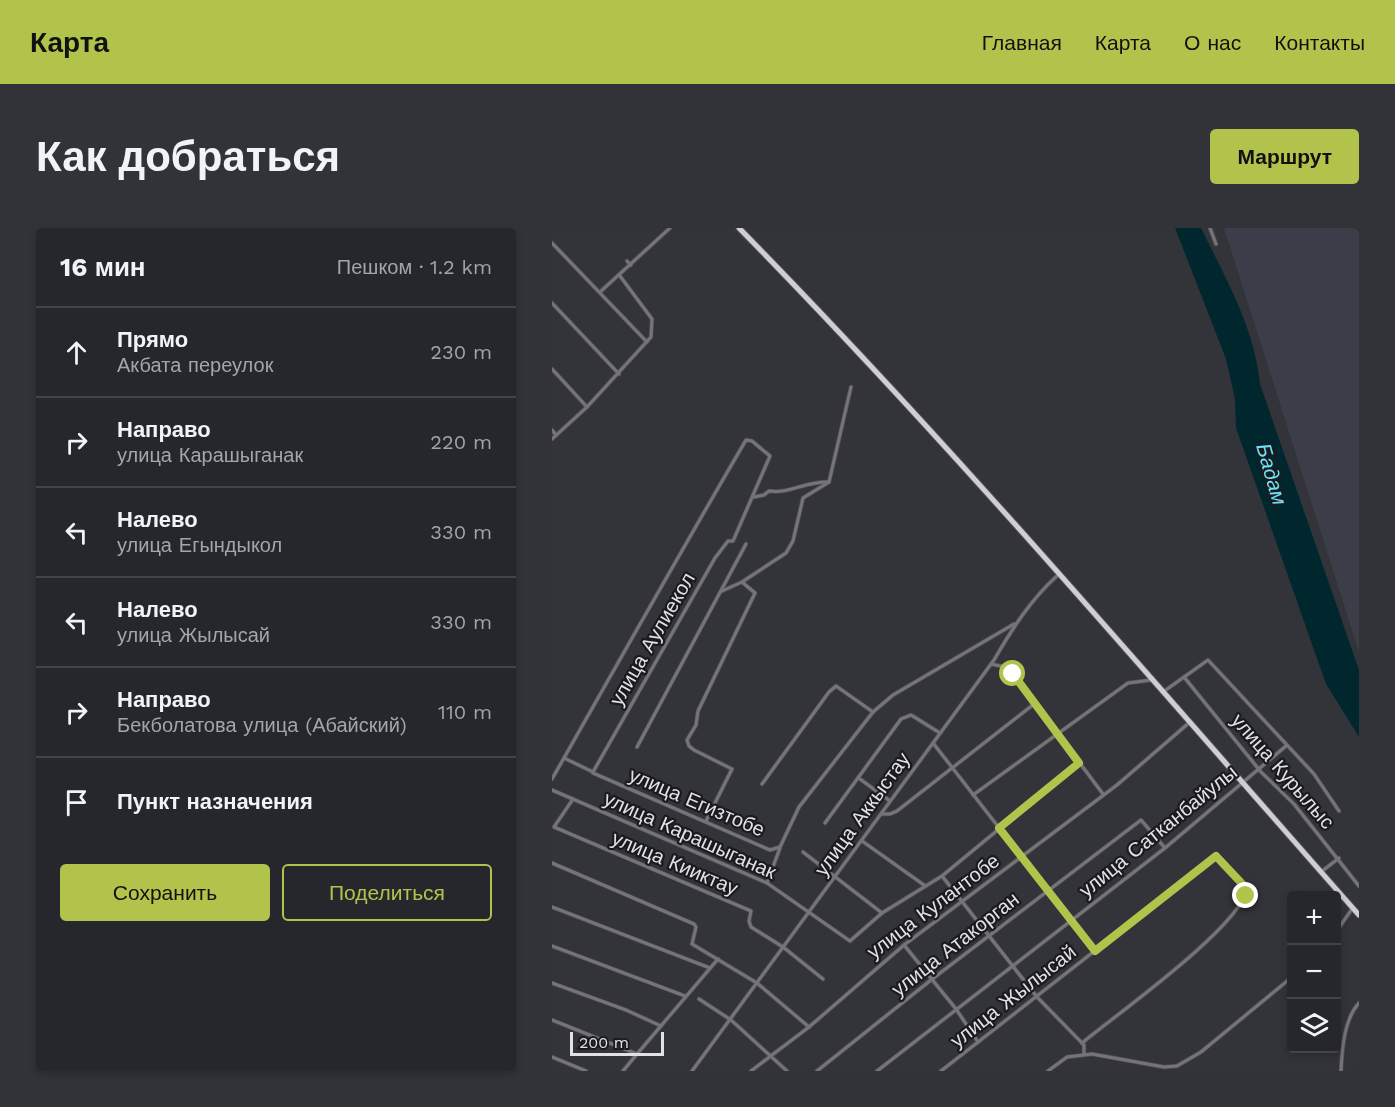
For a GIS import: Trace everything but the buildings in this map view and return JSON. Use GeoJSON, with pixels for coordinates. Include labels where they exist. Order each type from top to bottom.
{"type":"FeatureCollection","features":[{"type":"Feature","properties":{"kind":"highway"},"geometry":{"type":"LineString","coordinates":[[739,228],[816,306],[1190,722],[1359,915]]}},
{"type":"Feature","properties":{"kind":"street"},"geometry":{"type":"LineString","coordinates":[[600,292],[670,228]]}},
{"type":"Feature","properties":{"kind":"street"},"geometry":{"type":"LineString","coordinates":[[1210,228],[1216,244]]}},
{"type":"Feature","properties":{"kind":"street"},"geometry":{"type":"LineString","coordinates":[[552,243],[647,342]]}},
{"type":"Feature","properties":{"kind":"street"},"geometry":{"type":"LineString","coordinates":[[627,261],[631,265]]}},
{"type":"Feature","properties":{"kind":"street"},"geometry":{"type":"LineString","coordinates":[[552,439],[619,374],[647,342],[654,328],[652,319],[620,276]]}},
{"type":"Feature","properties":{"kind":"street"},"geometry":{"type":"LineString","coordinates":[[552,303],[619,374]]}},
{"type":"Feature","properties":{"kind":"street"},"geometry":{"type":"LineString","coordinates":[[552,369],[587,407]]}},
{"type":"Feature","properties":{"kind":"street"},"geometry":{"type":"LineString","coordinates":[[720,592],[742,582],[786,554],[793,541],[803,498],[819,491],[829,482],[851,387]]}},
{"type":"Feature","properties":{"kind":"street"},"geometry":{"type":"LineString","coordinates":[[552,430],[556,435]]}},
{"type":"Feature","properties":{"kind":"street","name":"улица Аулиекол"},"geometry":{"type":"LineString","coordinates":[[564,758],[747,440],[770,456],[754,497],[733,541],[728,541],[715,558],[593,772]]}},
{"type":"Feature","properties":{"kind":"street"},"geometry":{"type":"LineString","coordinates":[[754,497],[764,495],[768,491],[781,493],[812,481],[829,482]]}},
{"type":"Feature","properties":{"kind":"street"},"geometry":{"type":"LineString","coordinates":[[637,747],[746,544]]}},
{"type":"Feature","properties":{"kind":"street","name":"улица Аккыстау"},"geometry":{"type":"LineString","coordinates":[[692,1071],[991,664],[1016,623],[1044,587],[1058,575]]}},
{"type":"Feature","properties":{"kind":"street"},"geometry":{"type":"LineString","coordinates":[[706,821],[732,769],[694,750],[689,746],[687,740],[696,725],[698,711],[755,593],[742,582]]}},
{"type":"Feature","properties":{"kind":"street","name":"улица Егизтобе"},"geometry":{"type":"LineString","coordinates":[[593,772],[770,850],[780,847],[799,807],[873,712],[893,695],[1016,623]]}},
{"type":"Feature","properties":{"kind":"street"},"geometry":{"type":"LineString","coordinates":[[1162,693],[1208,660],[1314,774],[1339,811]]}},
{"type":"Feature","properties":{"kind":"street"},"geometry":{"type":"LineString","coordinates":[[991,664],[1005,668],[1013,674],[1103,794]]}},
{"type":"Feature","properties":{"kind":"street","name":"улица Курылыс"},"geometry":{"type":"LineString","coordinates":[[1184,677],[1260,770],[1294,804],[1359,886]]}},
{"type":"Feature","properties":{"kind":"street"},"geometry":{"type":"LineString","coordinates":[[973,795],[1128,683],[1151,680]]}},
{"type":"Feature","properties":{"kind":"street"},"geometry":{"type":"LineString","coordinates":[[762,784],[829,692],[836,686],[873,712]]}},
{"type":"Feature","properties":{"kind":"street"},"geometry":{"type":"LineString","coordinates":[[880,814],[897,811],[1034,704]]}},
{"type":"Feature","properties":{"kind":"street"},"geometry":{"type":"LineString","coordinates":[[825,823],[860,779],[901,719],[911,715],[940,733]]}},
{"type":"Feature","properties":{"kind":"street","name":"улица Кулантобе"},"geometry":{"type":"LineString","coordinates":[[751,1071],[774,1056],[904,945],[1023,857],[1190,722]]}},
{"type":"Feature","properties":{"kind":"street"},"geometry":{"type":"LineString","coordinates":[[933,743],[1095,951]]}},
{"type":"Feature","properties":{"kind":"street","name":"улица Сатканбайулы"},"geometry":{"type":"LineString","coordinates":[[877,1071],[1165,848],[1286,746]]}},
{"type":"Feature","properties":{"kind":"street"},"geometry":{"type":"LineString","coordinates":[[552,779],[564,758],[593,772]]}},
{"type":"Feature","properties":{"kind":"street","name":"улица Карашыганак"},"geometry":{"type":"LineString","coordinates":[[552,790],[767,883],[850,941],[882,913],[942,876],[1079,763]]}},
{"type":"Feature","properties":{"kind":"street"},"geometry":{"type":"LineString","coordinates":[[860,779],[890,801]]}},
{"type":"Feature","properties":{"kind":"street","name":"улица Кииктау"},"geometry":{"type":"LineString","coordinates":[[573,799],[554,827],[751,911],[749,921],[752,927],[783,947],[823,979]]}},
{"type":"Feature","properties":{"kind":"street","name":"улица Атакорган"},"geometry":{"type":"LineString","coordinates":[[817,1071],[989,935],[1141,820],[1165,848]]}},
{"type":"Feature","properties":{"kind":"street"},"geometry":{"type":"LineString","coordinates":[[861,840],[924,885]]}},
{"type":"Feature","properties":{"kind":"street"},"geometry":{"type":"LineString","coordinates":[[767,883],[780,847]]}},
{"type":"Feature","properties":{"kind":"street"},"geometry":{"type":"LineString","coordinates":[[803,852],[882,913]]}},
{"type":"Feature","properties":{"kind":"street","name":"улица Жылысай"},"geometry":{"type":"LineString","coordinates":[[941,1071],[1216,856],[1247,889],[1237,912],[1213,937],[1082,1043]]}},
{"type":"Feature","properties":{"kind":"street"},"geometry":{"type":"LineString","coordinates":[[1321,872],[1339,858]]}},
{"type":"Feature","properties":{"kind":"street"},"geometry":{"type":"LineString","coordinates":[[552,863],[694,924],[696,927],[692,944],[757,983],[809,1027]]}},
{"type":"Feature","properties":{"kind":"street"},"geometry":{"type":"LineString","coordinates":[[942,876],[1037,997],[1082,1043],[1084,1055]]}},
{"type":"Feature","properties":{"kind":"street"},"geometry":{"type":"LineString","coordinates":[[552,907],[710,968]]}},
{"type":"Feature","properties":{"kind":"street"},"geometry":{"type":"LineString","coordinates":[[1341,925],[1353,908]]}},
{"type":"Feature","properties":{"kind":"street"},"geometry":{"type":"LineString","coordinates":[[904,945],[956,1009],[978,1042]]}},
{"type":"Feature","properties":{"kind":"street"},"geometry":{"type":"LineString","coordinates":[[552,946],[685,996]]}},
{"type":"Feature","properties":{"kind":"street"},"geometry":{"type":"LineString","coordinates":[[623,1071],[718,959]]}},
{"type":"Feature","properties":{"kind":"street"},"geometry":{"type":"LineString","coordinates":[[1048,1071],[1067,1057],[1092,1054],[1172,1069],[1201,1052],[1287,980]]}},
{"type":"Feature","properties":{"kind":"street"},"geometry":{"type":"LineString","coordinates":[[552,982],[661,1026]]}},
{"type":"Feature","properties":{"kind":"street"},"geometry":{"type":"LineString","coordinates":[[699,999],[731,1020],[774,1056],[788,1071]]}},
{"type":"Feature","properties":{"kind":"street"},"geometry":{"type":"LineString","coordinates":[[1341,1071],[1343,1046],[1352,1013],[1359,1003]]}},
{"type":"Feature","properties":{"kind":"street"},"geometry":{"type":"LineString","coordinates":[[552,1020],[637,1054]]}},
{"type":"Feature","properties":{"kind":"street"},"geometry":{"type":"LineString","coordinates":[[552,1057],[585,1071]]}},
{"type":"Feature","properties":{"kind":"shaded area"},"geometry":{"type":"Polygon","coordinates":[[[1224,228],[1359,228],[1359,652],[1224,228]]]}},
{"type":"Feature","properties":{"kind":"water","name":"Бадам"},"geometry":{"type":"Polygon","coordinates":[[[1175,228],[1201,228],[1229,284],[1245,323],[1252,343],[1260,384],[1359,670],[1359,737],[1326,684],[1236,428],[1235,399],[1226,359],[1175,228]]]}},
{"type":"Feature","properties":{"kind":"route"},"geometry":{"type":"LineString","coordinates":[[1013,674],[1079,763],[999,828],[1095,951],[1216,856],[1247,889],[1246,896]]}}]}
